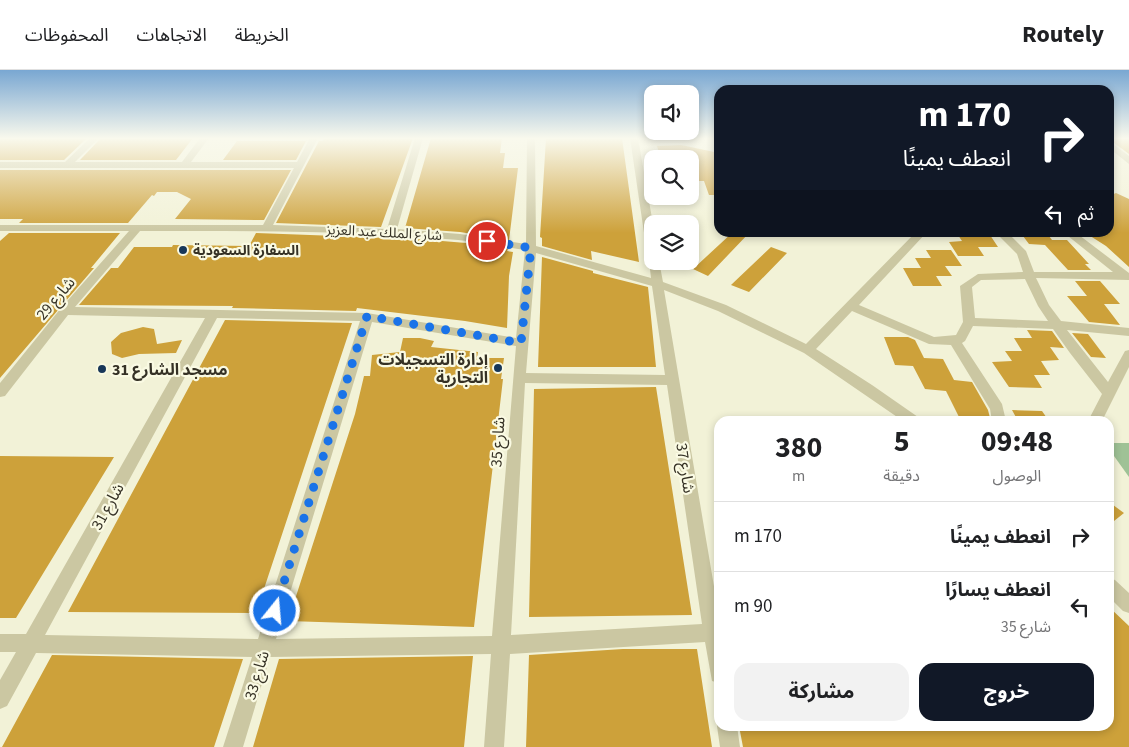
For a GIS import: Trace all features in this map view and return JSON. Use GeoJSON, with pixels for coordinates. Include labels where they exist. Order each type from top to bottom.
{"type":"FeatureCollection","features":[{"type":"Feature","properties":{"kind":"street"},"geometry":{"type":"LineString","coordinates":[[266,228],[297,170]]}},
{"type":"Feature","properties":{"kind":"street"},"geometry":{"type":"LineString","coordinates":[[391,232],[409,170]]}},
{"type":"Feature","properties":{"kind":"street","name":"شارع 35"},"geometry":{"type":"LineString","coordinates":[[494,747],[518,378],[531,248],[531,170]]}},
{"type":"Feature","properties":{"kind":"street"},"geometry":{"type":"LineString","coordinates":[[639,170],[646,215]]}},
{"type":"Feature","properties":{"kind":"street"},"geometry":{"type":"LineString","coordinates":[[0,237],[5,228]]}},
{"type":"Feature","properties":{"kind":"street","name":"شارع الملك عبد العزيز"},"geometry":{"type":"LineString","coordinates":[[5,228],[266,228],[391,232],[460,236],[531,248],[658,284],[722,308],[808,350],[906,416]]}},
{"type":"Feature","properties":{"kind":"street","name":"شارع 29"},"geometry":{"type":"LineString","coordinates":[[0,392],[5,379],[137,228]]}},
{"type":"Feature","properties":{"kind":"street"},"geometry":{"type":"LineString","coordinates":[[808,350],[917,237]]}},
{"type":"Feature","properties":{"kind":"street"},"geometry":{"type":"LineString","coordinates":[[1005,237],[1022,253],[1029,275],[1044,306],[1110,394]]}},
{"type":"Feature","properties":{"kind":"street"},"geometry":{"type":"LineString","coordinates":[[1074,237],[1126,277]]}},
{"type":"Feature","properties":{"kind":"street","name":"شارع 37"},"geometry":{"type":"LineString","coordinates":[[656,270],[672,380],[714,621]]}},
{"type":"Feature","properties":{"kind":"street"},"geometry":{"type":"LineString","coordinates":[[851,306],[933,341],[955,341],[960,338],[969,322],[966,286],[970,281],[978,277],[1029,275],[1126,277]]}},
{"type":"Feature","properties":{"kind":"street"},"geometry":{"type":"LineString","coordinates":[[65,311],[367,316],[521,343]]}},
{"type":"Feature","properties":{"kind":"street","name":"شارع 31"},"geometry":{"type":"LineString","coordinates":[[0,699],[213,314]]}},
{"type":"Feature","properties":{"kind":"street","name":"شارع 33"},"geometry":{"type":"LineString","coordinates":[[234,747],[367,316]]}},
{"type":"Feature","properties":{"kind":"street"},"geometry":{"type":"LineString","coordinates":[[969,322],[1057,325],[1129,332]]}},
{"type":"Feature","properties":{"kind":"street"},"geometry":{"type":"LineString","coordinates":[[955,341],[996,408],[998,416]]}},
{"type":"Feature","properties":{"kind":"street"},"geometry":{"type":"LineString","coordinates":[[1098,416],[1129,354]]}},
{"type":"Feature","properties":{"kind":"street"},"geometry":{"type":"LineString","coordinates":[[518,378],[672,380]]}},
{"type":"Feature","properties":{"kind":"street"},"geometry":{"type":"LineString","coordinates":[[1114,591],[1129,605]]}},
{"type":"Feature","properties":{"kind":"street"},"geometry":{"type":"LineString","coordinates":[[0,643],[264,648],[501,645],[714,632]]}},
{"type":"Feature","properties":{"kind":"street"},"geometry":{"type":"LineString","coordinates":[[728,731],[730,747]]}},
{"type":"Feature","properties":{"kind":"green space"},"geometry":{"type":"Polygon","coordinates":[[[1114,443],[1129,443],[1129,477],[1114,456],[1114,443]]]}},
{"type":"Feature","properties":{"kind":"building"},"geometry":{"type":"Polygon","coordinates":[[[0,170],[291,170],[264,220],[175,219],[191,199],[177,192],[157,192],[154,196],[152,195],[128,223],[19,223],[23,219],[0,219],[0,170]]]}},
{"type":"Feature","properties":{"kind":"building"},"geometry":{"type":"Polygon","coordinates":[[[304,170],[402,170],[381,227],[276,223],[304,170]]]}},
{"type":"Feature","properties":{"kind":"building"},"geometry":{"type":"Polygon","coordinates":[[[422,170],[518,170],[509,240],[460,232],[405,228],[422,170]]]}},
{"type":"Feature","properties":{"kind":"building"},"geometry":{"type":"Polygon","coordinates":[[[544,170],[626,170],[639,262],[591,251],[592,260],[542,246],[542,238],[540,237],[544,170]]]}},
{"type":"Feature","properties":{"kind":"building"},"geometry":{"type":"Polygon","coordinates":[[[699,170],[714,170],[714,195],[709,195],[704,181],[699,181],[699,170]]]}},
{"type":"Feature","properties":{"kind":"building"},"geometry":{"type":"Polygon","coordinates":[[[1114,194],[1129,199],[1129,267],[1106,246],[1092,237],[1114,237],[1114,194]]]}},
{"type":"Feature","properties":{"kind":"building"},"geometry":{"type":"Polygon","coordinates":[[[9,233],[120,233],[91,268],[94,268],[0,378],[0,241],[9,233]]]}},
{"type":"Feature","properties":{"kind":"building"},"geometry":{"type":"Polygon","coordinates":[[[256,233],[418,239],[508,249],[507,251],[513,252],[509,276],[507,328],[357,308],[356,311],[232,308],[233,306],[79,305],[111,268],[118,268],[134,247],[172,247],[173,245],[249,246],[256,233]]]}},
{"type":"Feature","properties":{"kind":"building"},"geometry":{"type":"Polygon","coordinates":[[[728,237],[745,237],[708,276],[695,270],[699,270],[699,263],[728,237]]]}},
{"type":"Feature","properties":{"kind":"building"},"geometry":{"type":"Polygon","coordinates":[[[959,237],[991,237],[998,247],[978,247],[984,256],[958,256],[949,242],[962,241],[959,237]]]}},
{"type":"Feature","properties":{"kind":"building"},"geometry":{"type":"Polygon","coordinates":[[[1024,237],[1050,237],[1052,240],[1067,240],[1089,264],[1085,264],[1091,270],[1068,270],[1045,245],[1029,244],[1024,237]]]}},
{"type":"Feature","properties":{"kind":"building"},"geometry":{"type":"Polygon","coordinates":[[[771,247],[787,253],[749,292],[731,285],[771,247]]]}},
{"type":"Feature","properties":{"kind":"building"},"geometry":{"type":"Polygon","coordinates":[[[926,250],[951,250],[962,266],[945,266],[952,276],[936,276],[942,286],[913,286],[903,268],[921,268],[915,258],[931,258],[926,250]]]}},
{"type":"Feature","properties":{"kind":"building"},"geometry":{"type":"Polygon","coordinates":[[[542,257],[593,271],[593,273],[648,287],[656,367],[538,367],[542,257]]]}},
{"type":"Feature","properties":{"kind":"building"},"geometry":{"type":"Polygon","coordinates":[[[1075,281],[1100,281],[1120,304],[1104,304],[1120,325],[1089,322],[1067,296],[1087,296],[1075,281]]]}},
{"type":"Feature","properties":{"kind":"building"},"geometry":{"type":"Polygon","coordinates":[[[225,320],[352,323],[256,613],[68,612],[225,320]]]}},
{"type":"Feature","properties":{"kind":"building"},"geometry":{"type":"Polygon","coordinates":[[[143,327],[154,329],[157,344],[182,340],[176,353],[139,354],[122,358],[112,354],[111,342],[121,333],[143,327]]]}},
{"type":"Feature","properties":{"kind":"building"},"geometry":{"type":"Polygon","coordinates":[[[1027,330],[1052,331],[1064,348],[1050,347],[1059,360],[1041,361],[1050,375],[1034,375],[1042,388],[1009,387],[992,362],[1012,361],[1005,351],[1022,351],[1014,338],[1032,338],[1027,330]]]}},
{"type":"Feature","properties":{"kind":"building"},"geometry":{"type":"Polygon","coordinates":[[[1072,333],[1088,334],[1106,358],[1091,357],[1072,333]]]}},
{"type":"Feature","properties":{"kind":"building"},"geometry":{"type":"Polygon","coordinates":[[[884,337],[908,337],[915,340],[924,358],[943,359],[954,380],[972,382],[990,416],[958,416],[946,391],[925,389],[913,366],[895,365],[884,337]]]}},
{"type":"Feature","properties":{"kind":"building"},"geometry":{"type":"Polygon","coordinates":[[[403,338],[420,338],[434,341],[431,347],[478,352],[477,358],[504,358],[474,627],[288,621],[355,414],[364,376],[370,376],[372,355],[400,352],[403,338]]]}},
{"type":"Feature","properties":{"kind":"building"},"geometry":{"type":"Polygon","coordinates":[[[656,387],[692,615],[529,617],[534,389],[656,387]]]}},
{"type":"Feature","properties":{"kind":"building"},"geometry":{"type":"Polygon","coordinates":[[[1012,410],[1042,411],[1046,416],[1015,416],[1012,410]]]}},
{"type":"Feature","properties":{"kind":"building"},"geometry":{"type":"Polygon","coordinates":[[[0,456],[114,457],[16,618],[0,618],[0,456]]]}},
{"type":"Feature","properties":{"kind":"building"},"geometry":{"type":"Polygon","coordinates":[[[1114,506],[1124,513],[1114,521],[1114,506]]]}},
{"type":"Feature","properties":{"kind":"building"},"geometry":{"type":"Polygon","coordinates":[[[1114,612],[1129,626],[1129,747],[743,747],[740,731],[1114,731],[1114,612]]]}},
{"type":"Feature","properties":{"kind":"building"},"geometry":{"type":"Polygon","coordinates":[[[623,649],[697,649],[712,747],[526,747],[529,655],[623,649]]]}},
{"type":"Feature","properties":{"kind":"building"},"geometry":{"type":"Polygon","coordinates":[[[52,655],[243,659],[214,747],[2,747],[52,655]]]}},
{"type":"Feature","properties":{"kind":"building"},"geometry":{"type":"Polygon","coordinates":[[[473,656],[464,747],[253,747],[279,659],[473,656]]]}},
{"type":"Feature","properties":{"kind":"place","name":"السفارة السعودية"},"geometry":{"type":"Point","coordinates":[183,250]}},
{"type":"Feature","properties":{"kind":"place","name":"إدارة التسجيلات التجارية"},"geometry":{"type":"Point","coordinates":[498,368]}},
{"type":"Feature","properties":{"kind":"place","name":"مسجد الشارع 31"},"geometry":{"type":"Point","coordinates":[102,369]}},
{"type":"Feature","properties":{"kind":"route"},"geometry":{"type":"LineString","coordinates":[[275,611],[367,316],[521,343],[531,248],[487,241]]}}]}
